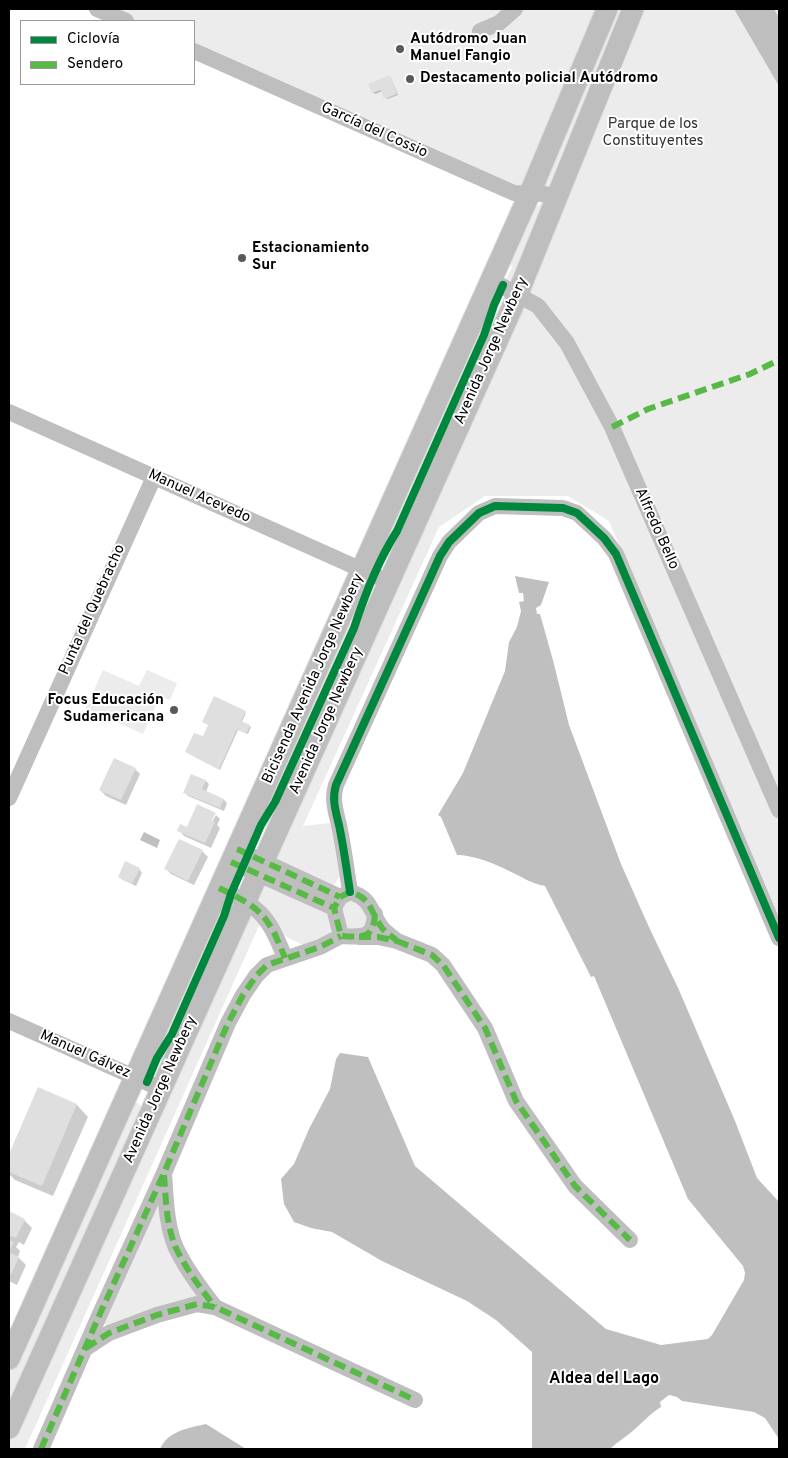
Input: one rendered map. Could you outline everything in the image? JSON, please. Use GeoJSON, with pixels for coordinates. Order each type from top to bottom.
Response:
{"type":"FeatureCollection","features":[{"type":"Feature","properties":{"kind":"main road","name":"Avenida Jorge Newbery"},"geometry":{"type":"LineString","coordinates":[[9,1359],[492,280],[607,9]]}},
{"type":"Feature","properties":{"kind":"main road","name":"Avenida Jorge Newbery"},"geometry":{"type":"LineString","coordinates":[[9,1428],[518,294],[633,9]]}},
{"type":"Feature","properties":{"kind":"street"},"geometry":{"type":"LineString","coordinates":[[97,9],[124,20]]}},
{"type":"Feature","properties":{"kind":"street"},"geometry":{"type":"LineString","coordinates":[[480,31],[499,23],[515,9]]}},
{"type":"Feature","properties":{"kind":"street","name":"García del Cossio"},"geometry":{"type":"LineString","coordinates":[[195,51],[514,193],[545,194],[557,199]]}},
{"type":"Feature","properties":{"kind":"street","name":"Alfredo Bello"},"geometry":{"type":"LineString","coordinates":[[492,280],[538,306],[566,343],[612,427],[779,810]]}},
{"type":"Feature","properties":{"kind":"street","name":"Manuel Acevedo"},"geometry":{"type":"LineString","coordinates":[[9,412],[389,582]]}},
{"type":"Feature","properties":{"kind":"street","name":"Punta del Quebracho"},"geometry":{"type":"LineString","coordinates":[[9,798],[154,477]]}},
{"type":"Feature","properties":{"kind":"street"},"geometry":{"type":"LineString","coordinates":[[341,936],[340,829],[333,804],[336,785],[440,556],[449,542],[479,512],[495,506],[563,508],[578,513],[604,538],[616,554],[779,938]]}},
{"type":"Feature","properties":{"kind":"street"},"geometry":{"type":"LineString","coordinates":[[234,855],[260,868],[341,899],[358,894],[367,901],[382,928],[397,941]]}},
{"type":"Feature","properties":{"kind":"street"},"geometry":{"type":"LineString","coordinates":[[220,888],[246,900],[263,916],[273,929],[284,958]]}},
{"type":"Feature","properties":{"kind":"street"},"geometry":{"type":"LineString","coordinates":[[359,937],[369,934],[374,927],[375,914]]}},
{"type":"Feature","properties":{"kind":"street"},"geometry":{"type":"LineString","coordinates":[[40,1449],[164,1173],[228,1023],[243,995],[256,976],[267,965],[320,947],[341,936],[378,937],[397,941],[432,955],[443,965],[485,1028],[516,1101],[575,1186],[630,1240]]}},
{"type":"Feature","properties":{"kind":"street","name":"Manuel Gálvez"},"geometry":{"type":"LineString","coordinates":[[9,1021],[161,1089]]}},
{"type":"Feature","properties":{"kind":"street"},"geometry":{"type":"LineString","coordinates":[[164,1173],[169,1225],[176,1247],[185,1264],[215,1307]]}},
{"type":"Feature","properties":{"kind":"street"},"geometry":{"type":"LineString","coordinates":[[86,1348],[109,1334],[157,1315],[196,1304],[215,1307],[414,1400]]}},
{"type":"Feature","properties":{"kind":"green space","name":"Parque de los Constituyentes"},"geometry":{"type":"Polygon","coordinates":[[[97,9],[779,9],[779,917],[609,521],[568,496],[485,496],[439,527],[303,826],[329,823],[334,828],[342,873],[333,886],[327,909],[332,926],[330,933],[326,938],[303,945],[285,936],[266,910],[25,1449],[9,1449],[9,1428],[518,295],[503,285],[512,267],[508,260],[533,204],[539,206],[544,194],[514,193],[195,51],[195,20],[124,20],[97,9]]]}},
{"type":"Feature","properties":{"kind":"green space"},"geometry":{"type":"Polygon","coordinates":[[[490,306],[496,307],[498,316],[390,556],[385,556],[380,553],[490,306]]]}},
{"type":"Feature","properties":{"kind":"green space"},"geometry":{"type":"Polygon","coordinates":[[[362,595],[369,599],[368,603],[269,826],[266,829],[260,827],[257,822],[362,595]]]}},
{"type":"Feature","properties":{"kind":"green space"},"geometry":{"type":"Polygon","coordinates":[[[103,670],[139,686],[147,670],[177,683],[170,700],[160,696],[143,734],[86,708],[103,670]]]}},
{"type":"Feature","properties":{"kind":"green space"},"geometry":{"type":"Polygon","coordinates":[[[226,893],[238,898],[165,1060],[160,1062],[155,1059],[226,893]]]}},
{"type":"Feature","properties":{"kind":"green space"},"geometry":{"type":"Polygon","coordinates":[[[358,894],[374,927],[341,936],[340,897],[358,894]]]}},
{"type":"Feature","properties":{"kind":"green space"},"geometry":{"type":"Polygon","coordinates":[[[133,1103],[138,1103],[141,1106],[141,1111],[9,1406],[9,1374],[126,1112],[133,1103]]]}},
{"type":"Feature","properties":{"kind":"green space"},"geometry":{"type":"Polygon","coordinates":[[[160,1203],[196,1296],[195,1299],[107,1327],[102,1321],[152,1206],[160,1203]]]}},
{"type":"Feature","properties":{"kind":"shaded area"},"geometry":{"type":"Polygon","coordinates":[[[734,9],[774,9],[779,18],[779,86],[734,9]]]}},
{"type":"Feature","properties":{"kind":"shaded area"},"geometry":{"type":"Polygon","coordinates":[[[515,576],[549,582],[541,605],[536,608],[537,614],[540,614],[569,725],[621,864],[679,990],[735,1121],[757,1178],[779,1202],[779,1439],[765,1418],[754,1412],[682,1401],[677,1397],[669,1395],[660,1402],[661,1407],[610,1449],[532,1449],[532,1352],[496,1320],[467,1301],[382,1261],[332,1232],[294,1222],[284,1204],[281,1179],[294,1164],[309,1129],[330,1089],[336,1059],[340,1053],[368,1057],[415,1166],[606,1329],[661,1345],[708,1339],[744,1280],[743,1266],[688,1199],[594,976],[591,977],[545,886],[530,882],[483,860],[457,855],[441,817],[438,815],[463,773],[505,671],[509,642],[517,627],[521,611],[519,602],[524,601],[523,593],[519,593],[515,576]]]}},
{"type":"Feature","properties":{"kind":"shaded area"},"geometry":{"type":"Polygon","coordinates":[[[144,832],[160,840],[157,848],[140,840],[144,832]]]}},
{"type":"Feature","properties":{"kind":"shaded area"},"geometry":{"type":"Polygon","coordinates":[[[206,1424],[246,1449],[160,1449],[173,1434],[206,1424]]]}},
{"type":"Feature","properties":{"kind":"building"},"geometry":{"type":"Polygon","coordinates":[[[390,75],[397,94],[384,99],[381,90],[372,93],[368,84],[390,75]]]}},
{"type":"Feature","properties":{"kind":"building"},"geometry":{"type":"Polygon","coordinates":[[[214,696],[246,711],[241,721],[250,725],[246,734],[237,729],[219,769],[185,752],[194,733],[203,736],[208,725],[202,722],[214,696]]]}},
{"type":"Feature","properties":{"kind":"building"},"geometry":{"type":"Polygon","coordinates":[[[114,758],[136,768],[121,800],[99,790],[114,758]]]}},
{"type":"Feature","properties":{"kind":"building"},"geometry":{"type":"Polygon","coordinates":[[[191,774],[206,780],[202,789],[224,799],[220,808],[183,793],[191,774]]]}},
{"type":"Feature","properties":{"kind":"building"},"geometry":{"type":"Polygon","coordinates":[[[197,804],[216,813],[212,820],[215,822],[205,843],[177,831],[180,824],[187,827],[197,804]]]}},
{"type":"Feature","properties":{"kind":"building"},"geometry":{"type":"Polygon","coordinates":[[[179,839],[203,850],[188,881],[164,869],[179,839]]]}},
{"type":"Feature","properties":{"kind":"building"},"geometry":{"type":"Polygon","coordinates":[[[125,861],[140,868],[132,884],[118,877],[125,861]]]}},
{"type":"Feature","properties":{"kind":"building"},"geometry":{"type":"Polygon","coordinates":[[[38,1087],[77,1104],[42,1186],[9,1172],[9,1154],[38,1087]]]}},
{"type":"Feature","properties":{"kind":"building"},"geometry":{"type":"Polygon","coordinates":[[[9,1211],[25,1219],[16,1238],[11,1236],[9,1240],[9,1211]]]}},
{"type":"Feature","properties":{"kind":"building"},"geometry":{"type":"Polygon","coordinates":[[[9,1240],[14,1242],[9,1252],[9,1240]]]}},
{"type":"Feature","properties":{"kind":"building"},"geometry":{"type":"Polygon","coordinates":[[[9,1252],[19,1257],[9,1279],[9,1252]]]}},
{"type":"Feature","properties":{"kind":"marked path"},"geometry":{"type":"LineString","coordinates":[[612,427],[648,409],[750,374],[779,360]]}},
{"type":"Feature","properties":{"kind":"marked path"},"geometry":{"type":"LineString","coordinates":[[237,849],[340,897]]}},
{"type":"Feature","properties":{"kind":"marked path"},"geometry":{"type":"LineString","coordinates":[[231,862],[334,908]]}},
{"type":"Feature","properties":{"kind":"marked path"},"geometry":{"type":"LineString","coordinates":[[219,888],[245,901],[261,914],[268,922],[285,958]]}},
{"type":"Feature","properties":{"kind":"marked path"},"geometry":{"type":"LineString","coordinates":[[359,937],[378,937],[397,941],[385,932],[378,922],[375,916],[372,911],[370,906],[363,898],[350,892],[340,897],[334,908],[341,936],[366,935],[372,928],[374,922],[375,914]]}},
{"type":"Feature","properties":{"kind":"marked path"},"geometry":{"type":"LineString","coordinates":[[41,1449],[164,1173],[228,1023],[243,995],[256,976],[267,965],[320,947],[341,936]]}},
{"type":"Feature","properties":{"kind":"marked path"},"geometry":{"type":"LineString","coordinates":[[397,941],[432,955],[443,965],[485,1028],[516,1101],[575,1186],[630,1240]]}},
{"type":"Feature","properties":{"kind":"marked path"},"geometry":{"type":"LineString","coordinates":[[164,1175],[168,1221],[176,1248],[189,1271],[215,1307]]}},
{"type":"Feature","properties":{"kind":"marked path"},"geometry":{"type":"LineString","coordinates":[[86,1348],[109,1333],[157,1315],[197,1304],[215,1307],[415,1400]]}},
{"type":"Feature","properties":{"kind":"cycle path","name":"Bicisenda Avenida Jorge Newbery"},"geometry":{"type":"LineString","coordinates":[[147,1082],[157,1058],[172,1034],[224,916],[231,894],[261,825],[275,802],[354,628],[372,578],[397,531],[484,335],[503,285]]}},
{"type":"Feature","properties":{"kind":"cycle path"},"geometry":{"type":"LineString","coordinates":[[350,892],[334,802],[336,785],[440,556],[449,542],[479,513],[495,506],[563,508],[577,513],[604,538],[616,554],[779,938]]}},
{"type":"Feature","properties":{"kind":"place","name":"Autódromo Juan Manuel Fangio"},"geometry":{"type":"Point","coordinates":[400,49]}},
{"type":"Feature","properties":{"kind":"place","name":"Destacamento policial Autódromo"},"geometry":{"type":"Point","coordinates":[410,79]}},
{"type":"Feature","properties":{"kind":"place","name":"Estacionamiento Sur"},"geometry":{"type":"Point","coordinates":[242,258]}},
{"type":"Feature","properties":{"kind":"place","name":"Focus Educación Sudamericana"},"geometry":{"type":"Point","coordinates":[174,710]}},
{"type":"Feature","properties":{"kind":"district","name":"Aldea del Lago"},"geometry":{"type":"Point","coordinates":[604,1380]}}]}
